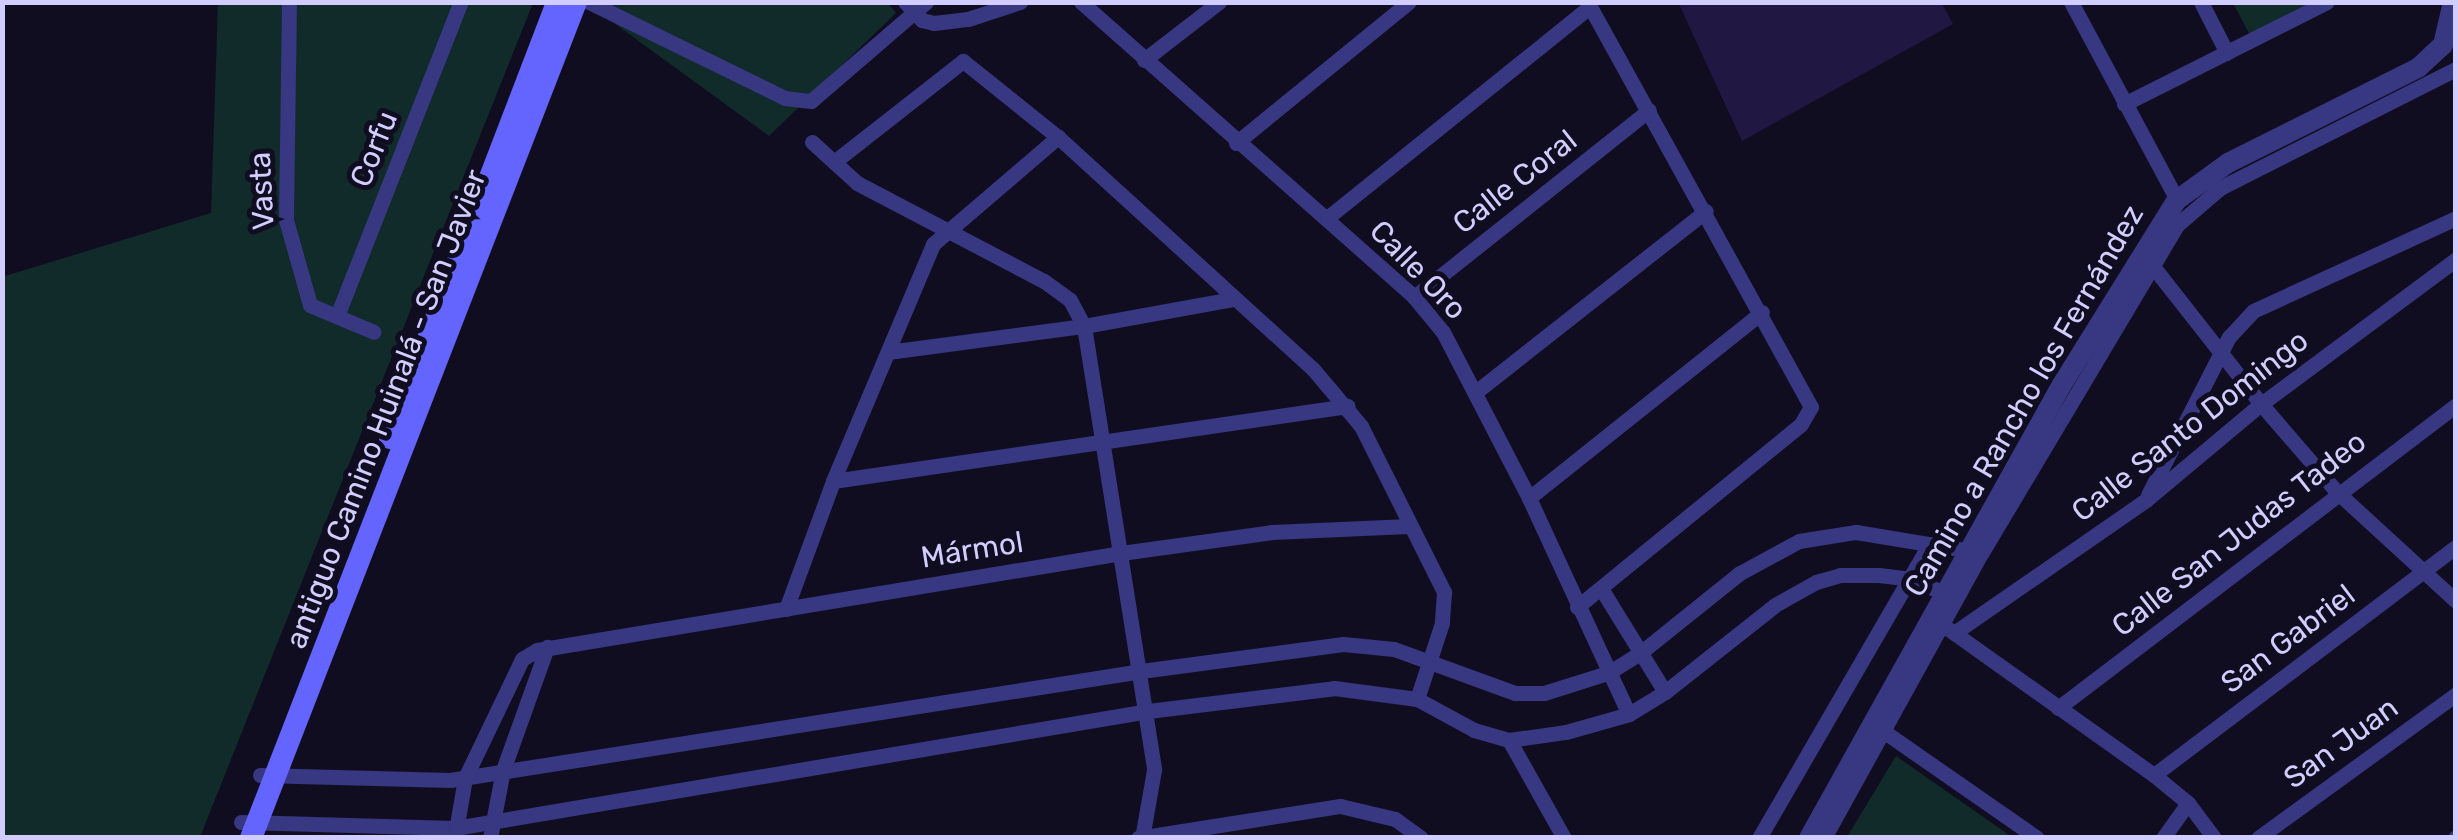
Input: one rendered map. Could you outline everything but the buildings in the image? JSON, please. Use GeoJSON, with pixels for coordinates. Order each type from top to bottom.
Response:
{"type":"FeatureCollection","features":[{"type":"Feature","properties":{"kind":"main road"},"geometry":{"type":"LineString","coordinates":[[246,830],[557,2]]}},
{"type":"Feature","properties":{"kind":"main road","name":"antiguo Camino Huinalá - San Javier"},"geometry":{"type":"LineString","coordinates":[[268,775],[576,2]]}},
{"type":"Feature","properties":{"kind":"street","name":"Vasta"},"geometry":{"type":"LineString","coordinates":[[289,2],[286,220],[310,304],[374,332]]}},
{"type":"Feature","properties":{"kind":"street","name":"Corfu"},"geometry":{"type":"LineString","coordinates":[[338,316],[461,2]]}},
{"type":"Feature","properties":{"kind":"street"},"geometry":{"type":"LineString","coordinates":[[589,2],[786,98],[811,102],[915,6],[934,23],[968,18],[1020,2]]}},
{"type":"Feature","properties":{"kind":"street","name":"Calle Oro"},"geometry":{"type":"LineString","coordinates":[[1081,2],[1414,297],[1443,332],[1477,391],[1629,714]]}},
{"type":"Feature","properties":{"kind":"street"},"geometry":{"type":"LineString","coordinates":[[1144,60],[1219,2]]}},
{"type":"Feature","properties":{"kind":"street"},"geometry":{"type":"LineString","coordinates":[[1236,142],[1409,2]]}},
{"type":"Feature","properties":{"kind":"street"},"geometry":{"type":"LineString","coordinates":[[2071,2],[2177,200]]}},
{"type":"Feature","properties":{"kind":"street"},"geometry":{"type":"LineString","coordinates":[[2201,2],[2227,53]]}},
{"type":"Feature","properties":{"kind":"street"},"geometry":{"type":"LineString","coordinates":[[2124,104],[2327,2]]}},
{"type":"Feature","properties":{"kind":"street","name":"Camino a Rancho los Fernández"},"geometry":{"type":"LineString","coordinates":[[1808,838],[1943,625],[1946,594],[2060,386],[2148,261],[2177,200],[2228,162],[2418,68],[2443,46],[2453,31],[2452,2]]}},
{"type":"Feature","properties":{"kind":"street"},"geometry":{"type":"LineString","coordinates":[[1327,218],[1588,5],[1803,384],[1812,407],[1810,416],[1577,607]]}},
{"type":"Feature","properties":{"kind":"street"},"geometry":{"type":"LineString","coordinates":[[834,162],[963,60],[1058,137],[1348,406],[1444,592],[1442,624],[1417,699]]}},
{"type":"Feature","properties":{"kind":"street"},"geometry":{"type":"LineString","coordinates":[[2214,838],[2188,803],[2154,775],[1943,625],[2148,261],[2177,225],[2220,188],[2456,69]]}},
{"type":"Feature","properties":{"kind":"street","name":"Calle Coral"},"geometry":{"type":"LineString","coordinates":[[1414,297],[1649,110]]}},
{"type":"Feature","properties":{"kind":"street"},"geometry":{"type":"LineString","coordinates":[[786,609],[833,481],[926,256],[945,230],[1058,137]]}},
{"type":"Feature","properties":{"kind":"street"},"geometry":{"type":"LineString","coordinates":[[812,142],[857,183],[1044,281],[1070,300],[1084,326],[1100,441],[1148,711],[1154,778],[1141,837],[1340,806],[1395,819],[1421,838]]}},
{"type":"Feature","properties":{"kind":"street"},"geometry":{"type":"LineString","coordinates":[[1477,391],[1706,211]]}},
{"type":"Feature","properties":{"kind":"street"},"geometry":{"type":"LineString","coordinates":[[2146,500],[2237,327],[2269,301],[2456,218]]}},
{"type":"Feature","properties":{"kind":"street","name":"Calle Santo Domingo"},"geometry":{"type":"LineString","coordinates":[[1943,625],[2146,500],[2261,404],[2456,259]]}},
{"type":"Feature","properties":{"kind":"street"},"geometry":{"type":"LineString","coordinates":[[2148,261],[2220,354],[2337,492],[2456,601]]}},
{"type":"Feature","properties":{"kind":"street"},"geometry":{"type":"LineString","coordinates":[[888,352],[1084,326],[1233,299]]}},
{"type":"Feature","properties":{"kind":"street"},"geometry":{"type":"LineString","coordinates":[[1529,498],[1762,312]]}},
{"type":"Feature","properties":{"kind":"street","name":"Calle San Judas Tadeo"},"geometry":{"type":"LineString","coordinates":[[2058,708],[2456,405]]}},
{"type":"Feature","properties":{"kind":"street"},"geometry":{"type":"LineString","coordinates":[[833,481],[1348,406]]}},
{"type":"Feature","properties":{"kind":"street","name":"Mármol"},"geometry":{"type":"LineString","coordinates":[[546,647],[1121,553],[1272,532],[1409,526]]}},
{"type":"Feature","properties":{"kind":"street"},"geometry":{"type":"LineString","coordinates":[[268,775],[465,778],[1141,671],[1343,644],[1394,649],[1515,693],[1544,693],[1608,674],[1640,654],[1740,572],[1800,541],[1856,532],[1971,551]]}},
{"type":"Feature","properties":{"kind":"street"},"geometry":{"type":"LineString","coordinates":[[1759,838],[1929,545]]}},
{"type":"Feature","properties":{"kind":"street","name":"San Gabriel"},"geometry":{"type":"LineString","coordinates":[[2154,775],[2456,548]]}},
{"type":"Feature","properties":{"kind":"street"},"geometry":{"type":"LineString","coordinates":[[246,830],[490,830],[1148,711],[1334,688],[1417,699],[1474,730],[1510,740],[1566,732],[1629,714],[1665,692],[1794,592],[1840,575],[1911,579],[1946,594]]}},
{"type":"Feature","properties":{"kind":"street"},"geometry":{"type":"LineString","coordinates":[[1602,590],[1665,692]]}},
{"type":"Feature","properties":{"kind":"street"},"geometry":{"type":"LineString","coordinates":[[490,830],[503,770],[546,647]]}},
{"type":"Feature","properties":{"kind":"street"},"geometry":{"type":"LineString","coordinates":[[455,833],[465,778],[522,659],[546,647]]}},
{"type":"Feature","properties":{"kind":"street","name":"San Juan"},"geometry":{"type":"LineString","coordinates":[[2258,838],[2456,694]]}},
{"type":"Feature","properties":{"kind":"street"},"geometry":{"type":"LineString","coordinates":[[1824,838],[1879,728],[2037,838]]}},
{"type":"Feature","properties":{"kind":"street"},"geometry":{"type":"LineString","coordinates":[[1510,740],[1564,838]]}},
{"type":"Feature","properties":{"kind":"street"},"geometry":{"type":"LineString","coordinates":[[2163,838],[2188,803]]}},
{"type":"Feature","properties":{"kind":"green space"},"geometry":{"type":"Polygon","coordinates":[[[600,2],[887,2],[896,13],[769,136],[596,10],[600,2]]]}},
{"type":"Feature","properties":{"kind":"green space"},"geometry":{"type":"Polygon","coordinates":[[[218,3],[533,3],[200,837],[3,837],[2,277],[211,213],[218,3]]]}},
{"type":"Feature","properties":{"kind":"green space"},"geometry":{"type":"Polygon","coordinates":[[[2233,3],[2317,3],[2250,35],[2233,3]]]}},
{"type":"Feature","properties":{"kind":"green space"},"geometry":{"type":"Polygon","coordinates":[[[1896,756],[2012,837],[1847,837],[1896,756]]]}}]}
